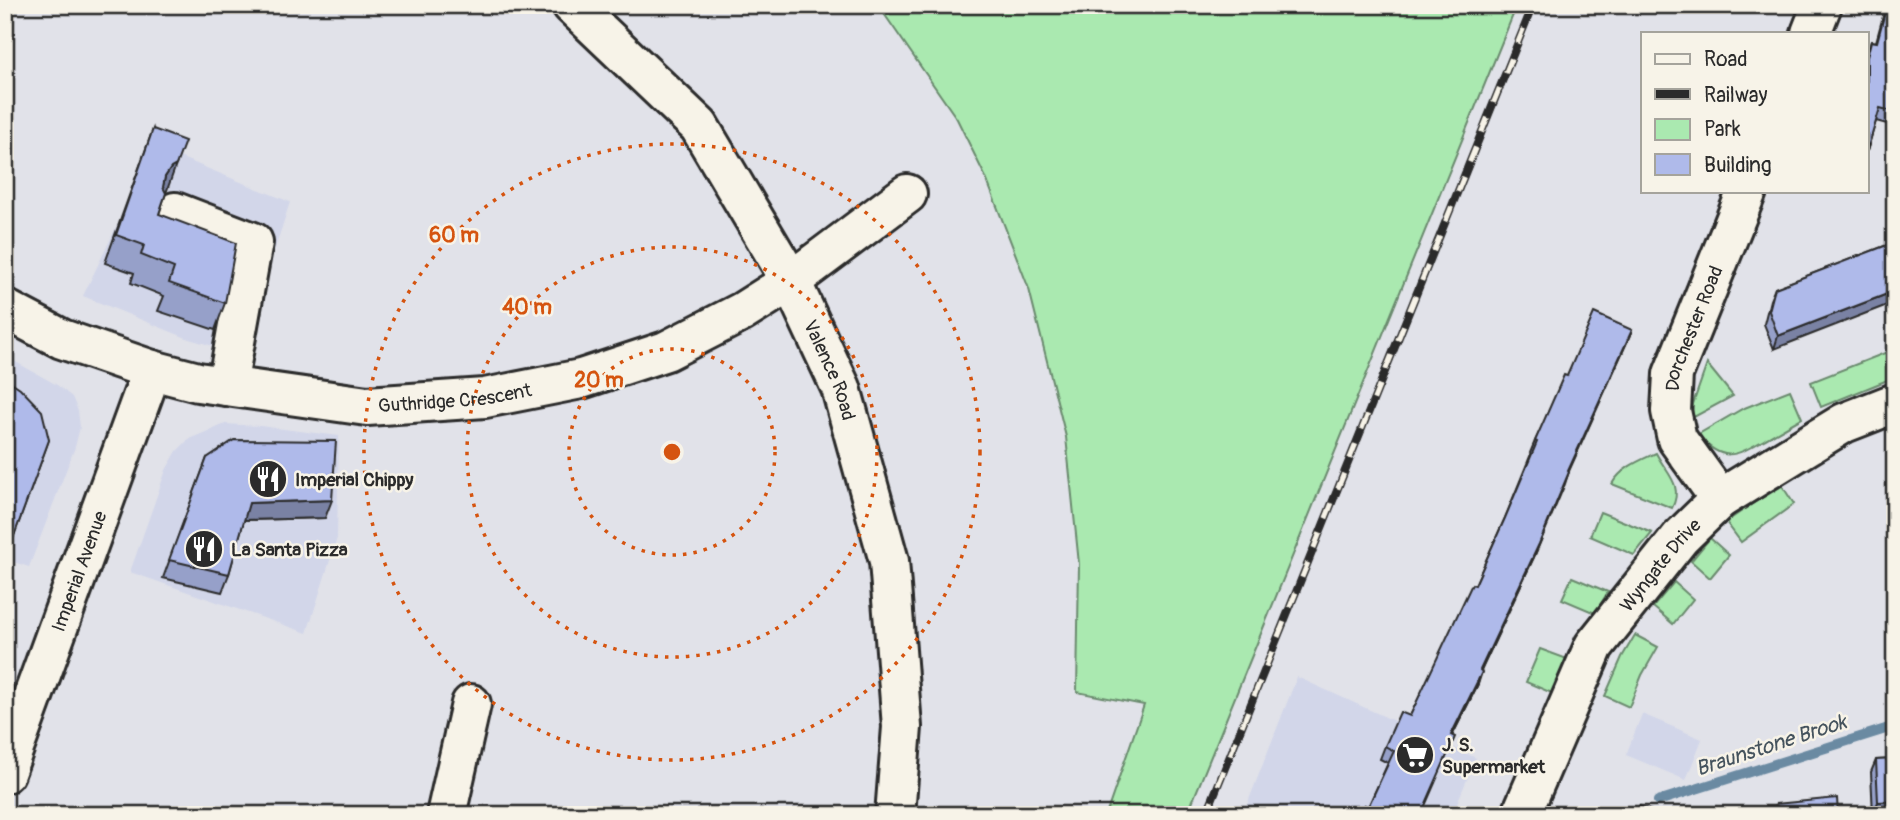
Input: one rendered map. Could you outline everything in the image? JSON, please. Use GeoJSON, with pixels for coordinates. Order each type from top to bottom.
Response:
{"type":"FeatureCollection","features":[{"type":"Feature","properties":{"kind":"street","name":"Valence Road"},"geometry":{"type":"LineString","coordinates":[[572,5],[699,126],[791,281],[841,388],[889,561],[902,727],[895,815]]}},
{"type":"Feature","properties":{"kind":"street"},"geometry":{"type":"LineString","coordinates":[[1811,32],[1822,5]]}},
{"type":"Feature","properties":{"kind":"street","name":"Dorchester Road"},"geometry":{"type":"LineString","coordinates":[[1720,499],[1677,439],[1671,411],[1673,374],[1747,192]]}},
{"type":"Feature","properties":{"kind":"street","name":"Guthridge Crescent"},"geometry":{"type":"LineString","coordinates":[[5,309],[62,339],[152,370],[198,382],[367,406],[485,398],[581,379],[666,351],[742,312],[791,281],[906,194]]}},
{"type":"Feature","properties":{"kind":"street"},"geometry":{"type":"LineString","coordinates":[[175,212],[253,242],[227,386]]}},
{"type":"Feature","properties":{"kind":"street","name":"Imperial Avenue"},"geometry":{"type":"LineString","coordinates":[[5,773],[152,370]]}},
{"type":"Feature","properties":{"kind":"street","name":"Wyngate Drive"},"geometry":{"type":"LineString","coordinates":[[1521,815],[1594,646],[1680,538],[1720,499],[1844,423],[1895,403]]}},
{"type":"Feature","properties":{"kind":"street"},"geometry":{"type":"LineString","coordinates":[[446,815],[471,704]]}},
{"type":"Feature","properties":{"kind":"shaded area"},"geometry":{"type":"Polygon","coordinates":[[[155,147],[290,202],[241,354],[189,339],[83,296],[155,147]]]}},
{"type":"Feature","properties":{"kind":"shaded area"},"geometry":{"type":"Polygon","coordinates":[[[5,356],[57,385],[72,397],[78,411],[80,427],[75,447],[29,567],[5,559],[5,356]]]}},
{"type":"Feature","properties":{"kind":"shaded area"},"geometry":{"type":"Polygon","coordinates":[[[225,424],[339,436],[337,538],[307,633],[130,572],[166,470],[177,451],[189,439],[225,424]]]}},
{"type":"Feature","properties":{"kind":"shaded area"},"geometry":{"type":"Polygon","coordinates":[[[1297,677],[1476,758],[1452,815],[1243,815],[1297,677]]]}},
{"type":"Feature","properties":{"kind":"shaded area"},"geometry":{"type":"Polygon","coordinates":[[[1642,714],[1702,739],[1686,780],[1626,755],[1642,714]]]}},
{"type":"Feature","properties":{"kind":"green space"},"geometry":{"type":"Polygon","coordinates":[[[878,5],[1517,5],[1187,815],[1106,815],[1144,705],[1077,692],[1079,564],[1066,437],[1029,289],[986,178],[957,119],[878,5]]]}},
{"type":"Feature","properties":{"kind":"green space"},"geometry":{"type":"Polygon","coordinates":[[[1895,349],[1895,377],[1821,407],[1811,382],[1895,349]]]}},
{"type":"Feature","properties":{"kind":"green space"},"geometry":{"type":"Polygon","coordinates":[[[1707,364],[1733,396],[1692,418],[1693,404],[1707,364]]]}},
{"type":"Feature","properties":{"kind":"green space"},"geometry":{"type":"Polygon","coordinates":[[[1790,390],[1802,418],[1745,450],[1722,453],[1714,450],[1697,435],[1742,409],[1790,390]]]}},
{"type":"Feature","properties":{"kind":"green space"},"geometry":{"type":"Polygon","coordinates":[[[1656,453],[1675,486],[1672,508],[1612,484],[1626,469],[1656,453]]]}},
{"type":"Feature","properties":{"kind":"green space"},"geometry":{"type":"Polygon","coordinates":[[[1781,484],[1794,504],[1741,542],[1726,522],[1781,484]]]}},
{"type":"Feature","properties":{"kind":"green space"},"geometry":{"type":"Polygon","coordinates":[[[1600,512],[1652,533],[1634,555],[1590,536],[1600,512]]]}},
{"type":"Feature","properties":{"kind":"green space"},"geometry":{"type":"Polygon","coordinates":[[[1710,538],[1729,555],[1710,578],[1691,561],[1710,538]]]}},
{"type":"Feature","properties":{"kind":"green space"},"geometry":{"type":"Polygon","coordinates":[[[1572,577],[1608,592],[1595,613],[1562,599],[1572,577]]]}},
{"type":"Feature","properties":{"kind":"green space"},"geometry":{"type":"Polygon","coordinates":[[[1674,582],[1693,599],[1673,624],[1653,607],[1674,582]]]}},
{"type":"Feature","properties":{"kind":"green space"},"geometry":{"type":"Polygon","coordinates":[[[1635,635],[1658,647],[1642,675],[1629,707],[1605,696],[1635,635]]]}},
{"type":"Feature","properties":{"kind":"green space"},"geometry":{"type":"Polygon","coordinates":[[[1540,649],[1570,660],[1554,694],[1526,682],[1540,649]]]}},
{"type":"Feature","properties":{"kind":"building"},"geometry":{"type":"Polygon","coordinates":[[[1887,5],[1895,5],[1895,112],[1880,108],[1868,148],[1868,53],[1871,41],[1877,42],[1887,5]]]}},
{"type":"Feature","properties":{"kind":"building"},"geometry":{"type":"Polygon","coordinates":[[[153,129],[185,141],[176,165],[165,177],[163,187],[166,193],[159,214],[236,243],[225,303],[169,283],[174,268],[141,255],[144,245],[116,235],[153,129]]]}},
{"type":"Feature","properties":{"kind":"building"},"geometry":{"type":"Polygon","coordinates":[[[1895,242],[1895,291],[1778,336],[1769,311],[1775,288],[1895,242]]]}},
{"type":"Feature","properties":{"kind":"building"},"geometry":{"type":"Polygon","coordinates":[[[1594,313],[1632,330],[1568,471],[1539,544],[1480,670],[1482,672],[1451,735],[1455,737],[1421,815],[1361,815],[1365,805],[1368,807],[1394,751],[1385,746],[1400,712],[1410,716],[1472,584],[1475,585],[1537,442],[1535,441],[1594,313]]]}},
{"type":"Feature","properties":{"kind":"building"},"geometry":{"type":"Polygon","coordinates":[[[5,378],[20,388],[42,411],[49,440],[11,544],[5,542],[5,378]]]}},
{"type":"Feature","properties":{"kind":"building","name":"La Santa Pizza"},"geometry":{"type":"Polygon","coordinates":[[[234,440],[336,441],[332,500],[249,503],[229,574],[169,560],[207,458],[234,440]]]}},
{"type":"Feature","properties":{"kind":"building"},"geometry":{"type":"Polygon","coordinates":[[[1895,759],[1895,801],[1878,802],[1876,760],[1895,759]]]}},
{"type":"Feature","properties":{"kind":"building"},"geometry":{"type":"Polygon","coordinates":[[[1837,798],[1838,815],[1777,815],[1776,804],[1837,798]]]}},
{"type":"Feature","properties":{"kind":"building"},"geometry":{"type":"Polygon","coordinates":[[[1639,806],[1662,815],[1636,815],[1639,806]]]}},
{"type":"Feature","properties":{"kind":"waterway","name":"Braunstone Brook"},"geometry":{"type":"LineString","coordinates":[[1658,801],[1895,726]]}},
{"type":"Feature","properties":{"kind":"railway"},"geometry":{"type":"LineString","coordinates":[[1206,815],[1533,5]]}},
{"type":"Feature","properties":{"kind":"place","name":"Imperial Chippy"},"geometry":{"type":"Point","coordinates":[268,479]}},
{"type":"Feature","properties":{"kind":"place","name":"La Santa Pizza"},"geometry":{"type":"Point","coordinates":[204,549]}},
{"type":"Feature","properties":{"kind":"place","name":"J. S. Supermarket"},"geometry":{"type":"Point","coordinates":[1415,755]}}]}
